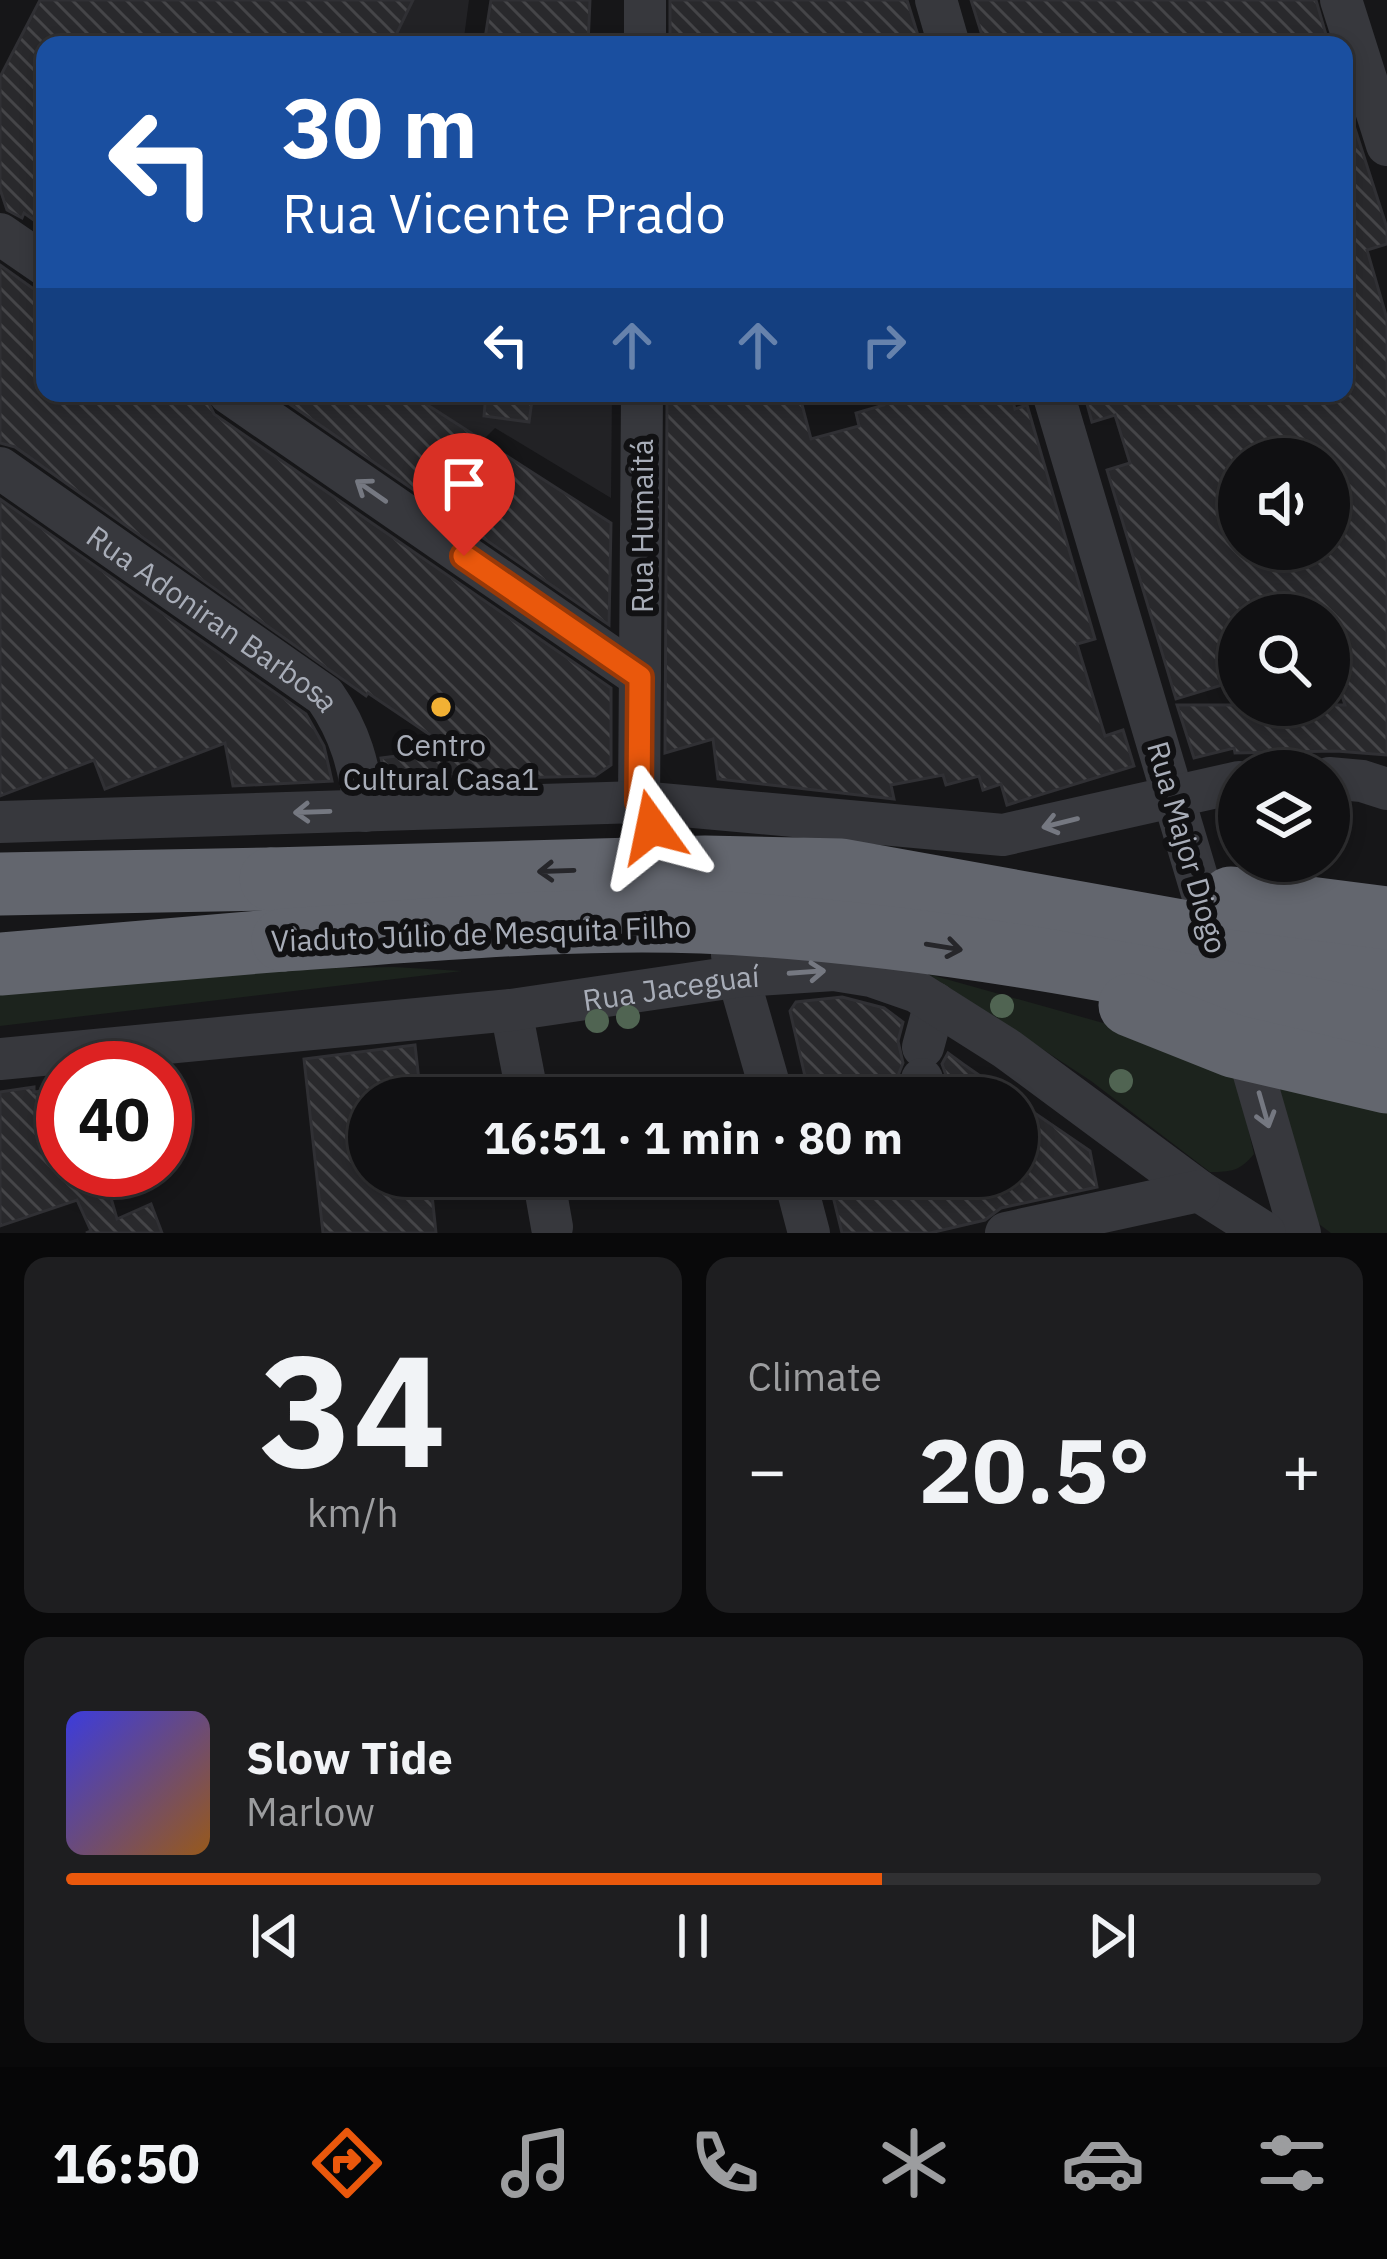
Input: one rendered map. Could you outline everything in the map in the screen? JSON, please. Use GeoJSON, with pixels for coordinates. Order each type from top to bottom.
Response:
{"type":"FeatureCollection","features":[{"type":"Feature","properties":{"kind":"highway","name":"Viaduto Júlio de Mesquita Filho"},"geometry":{"type":"LineString","coordinates":[[0,884],[705,867],[841,870],[1387,968]]}},
{"type":"Feature","properties":{"kind":"highway"},"geometry":{"type":"LineString","coordinates":[[841,870],[1221,897],[1387,918]]}},
{"type":"Feature","properties":{"kind":"highway","name":"Viaduto Júlio de Mesquita Filho"},"geometry":{"type":"LineString","coordinates":[[0,964],[520,924],[700,922],[862,934],[1387,1024]]}},
{"type":"Feature","properties":{"kind":"highway"},"geometry":{"type":"LineString","coordinates":[[1042,962],[1138,1009],[1233,1046],[1387,1082]]}},
{"type":"Feature","properties":{"kind":"street"},"geometry":{"type":"LineString","coordinates":[[645,0],[645,36]]}},
{"type":"Feature","properties":{"kind":"street"},"geometry":{"type":"LineString","coordinates":[[936,0],[947,36]]}},
{"type":"Feature","properties":{"kind":"street"},"geometry":{"type":"LineString","coordinates":[[1341,0],[1352,36]]}},
{"type":"Feature","properties":{"kind":"street"},"geometry":{"type":"LineString","coordinates":[[1353,38],[1387,146]]}},
{"type":"Feature","properties":{"kind":"street"},"geometry":{"type":"LineString","coordinates":[[0,234],[36,260]]}},
{"type":"Feature","properties":{"kind":"street"},"geometry":{"type":"LineString","coordinates":[[242,402],[640,677]]}},
{"type":"Feature","properties":{"kind":"street","name":"Rua Humaitá"},"geometry":{"type":"LineString","coordinates":[[639,802],[642,402]]}},
{"type":"Feature","properties":{"kind":"street","name":"Rua Major Diogo"},"geometry":{"type":"LineString","coordinates":[[1056,402],[1300,1233]]}},
{"type":"Feature","properties":{"kind":"street","name":"Rua Adoniran Barbosa"},"geometry":{"type":"LineString","coordinates":[[0,468],[325,696],[346,725],[358,762],[364,811]]}},
{"type":"Feature","properties":{"kind":"street"},"geometry":{"type":"LineString","coordinates":[[1350,780],[1387,789]]}},
{"type":"Feature","properties":{"kind":"street"},"geometry":{"type":"LineString","coordinates":[[0,822],[639,802],[1003,835],[1218,787]]}},
{"type":"Feature","properties":{"kind":"street"},"geometry":{"type":"LineString","coordinates":[[639,802],[731,953],[767,1077]]}},
{"type":"Feature","properties":{"kind":"street","name":"Rua Jaceguaí"},"geometry":{"type":"LineString","coordinates":[[0,1059],[511,1010],[741,976],[834,970],[871,976],[917,992],[1006,1049],[1199,1191],[1265,1233]]}},
{"type":"Feature","properties":{"kind":"street"},"geometry":{"type":"LineString","coordinates":[[922,1074],[935,1003]]}},
{"type":"Feature","properties":{"kind":"street"},"geometry":{"type":"LineString","coordinates":[[511,1010],[524,1077]]}},
{"type":"Feature","properties":{"kind":"street"},"geometry":{"type":"LineString","coordinates":[[1006,1233],[1199,1191]]}},
{"type":"Feature","properties":{"kind":"street"},"geometry":{"type":"LineString","coordinates":[[547,1197],[552,1228]]}},
{"type":"Feature","properties":{"kind":"street"},"geometry":{"type":"LineString","coordinates":[[800,1197],[809,1233]]}},
{"type":"Feature","properties":{"kind":"shaded area"},"geometry":{"type":"Polygon","coordinates":[[[303,0],[469,0],[464,36],[285,36],[303,0]]]}},
{"type":"Feature","properties":{"kind":"shaded area"},"geometry":{"type":"Polygon","coordinates":[[[425,402],[612,402],[611,498],[495,428],[483,440],[425,402]]]}},
{"type":"Feature","properties":{"kind":"shaded area"},"geometry":{"type":"Polygon","coordinates":[[[394,967],[462,971],[0,1026],[0,986],[394,967]]]}},
{"type":"Feature","properties":{"kind":"shaded area"},"geometry":{"type":"Polygon","coordinates":[[[928,974],[1132,1031],[1235,1072],[1254,1154],[1235,1169],[1210,1172],[1091,1081],[928,974]]]}},
{"type":"Feature","properties":{"kind":"shaded area"},"geometry":{"type":"Polygon","coordinates":[[[1273,1066],[1387,1103],[1387,1233],[1331,1233],[1315,1221],[1273,1066]]]}},
{"type":"Feature","properties":{"kind":"building"},"geometry":{"type":"Polygon","coordinates":[[[40,0],[413,0],[395,36],[36,36],[36,222],[7,210],[0,189],[0,77],[40,0]]]}},
{"type":"Feature","properties":{"kind":"building"},"geometry":{"type":"Polygon","coordinates":[[[491,0],[590,0],[588,36],[485,36],[491,0]]]}},
{"type":"Feature","properties":{"kind":"building"},"geometry":{"type":"Polygon","coordinates":[[[670,0],[907,0],[918,36],[670,36],[670,0]]]}},
{"type":"Feature","properties":{"kind":"building"},"geometry":{"type":"Polygon","coordinates":[[[971,0],[1316,0],[1326,36],[982,36],[971,0]]]}},
{"type":"Feature","properties":{"kind":"building"},"geometry":{"type":"Polygon","coordinates":[[[1353,123],[1387,228],[1387,244],[1367,250],[1387,319],[1387,755],[1234,748],[1194,758],[1177,705],[1218,705],[1218,726],[1350,726],[1350,594],[1218,594],[1218,686],[1176,699],[1107,470],[1130,463],[1115,415],[1092,422],[1086,402],[1353,402],[1353,123]]]}},
{"type":"Feature","properties":{"kind":"building"},"geometry":{"type":"Polygon","coordinates":[[[0,265],[36,291],[36,402],[208,402],[214,414],[611,688],[611,765],[595,776],[454,776],[406,781],[384,771],[381,758],[451,749],[368,693],[366,696],[15,447],[0,443],[0,265]]]}},
{"type":"Feature","properties":{"kind":"building"},"geometry":{"type":"Polygon","coordinates":[[[287,402],[423,402],[611,523],[609,625],[287,402]]]}},
{"type":"Feature","properties":{"kind":"building"},"geometry":{"type":"Polygon","coordinates":[[[485,402],[532,402],[529,422],[484,416],[485,402]]]}},
{"type":"Feature","properties":{"kind":"building"},"geometry":{"type":"Polygon","coordinates":[[[667,402],[801,402],[811,439],[859,426],[856,413],[883,402],[1013,402],[1015,409],[1027,405],[1095,639],[1077,644],[1105,736],[1123,730],[1134,766],[1007,805],[1001,784],[983,790],[979,776],[946,785],[943,775],[891,785],[894,799],[718,779],[713,739],[665,753],[667,402]]]}},
{"type":"Feature","properties":{"kind":"building"},"geometry":{"type":"Polygon","coordinates":[[[0,499],[306,714],[324,746],[332,781],[233,786],[225,743],[105,789],[94,760],[0,796],[0,499]]]}},
{"type":"Feature","properties":{"kind":"building"},"geometry":{"type":"Polygon","coordinates":[[[842,997],[884,1008],[903,1022],[898,1041],[903,1063],[897,1077],[805,1077],[790,1011],[796,1002],[842,997]]]}},
{"type":"Feature","properties":{"kind":"building"},"geometry":{"type":"Polygon","coordinates":[[[415,1045],[419,1077],[348,1077],[348,1197],[432,1197],[436,1233],[323,1233],[304,1059],[415,1045]]]}},
{"type":"Feature","properties":{"kind":"building"},"geometry":{"type":"Polygon","coordinates":[[[948,1053],[982,1077],[947,1077],[942,1064],[948,1053]]]}},
{"type":"Feature","properties":{"kind":"building"},"geometry":{"type":"Polygon","coordinates":[[[34,1087],[36,1092],[36,1197],[111,1197],[117,1219],[151,1204],[162,1233],[86,1233],[91,1231],[77,1200],[0,1226],[0,1092],[34,1087]]]}},
{"type":"Feature","properties":{"kind":"building"},"geometry":{"type":"Polygon","coordinates":[[[1038,1115],[1090,1151],[1097,1187],[1001,1208],[985,1220],[930,1233],[842,1233],[833,1197],[1038,1197],[1038,1115]]]}},
{"type":"Feature","properties":{"kind":"place","name":"Centro Cultural Casa1"},"geometry":{"type":"Point","coordinates":[441,707]}},
{"type":"Feature","properties":{"kind":"route"},"geometry":{"type":"LineString","coordinates":[[464,556],[640,677],[639,802],[652,827]]}}]}
